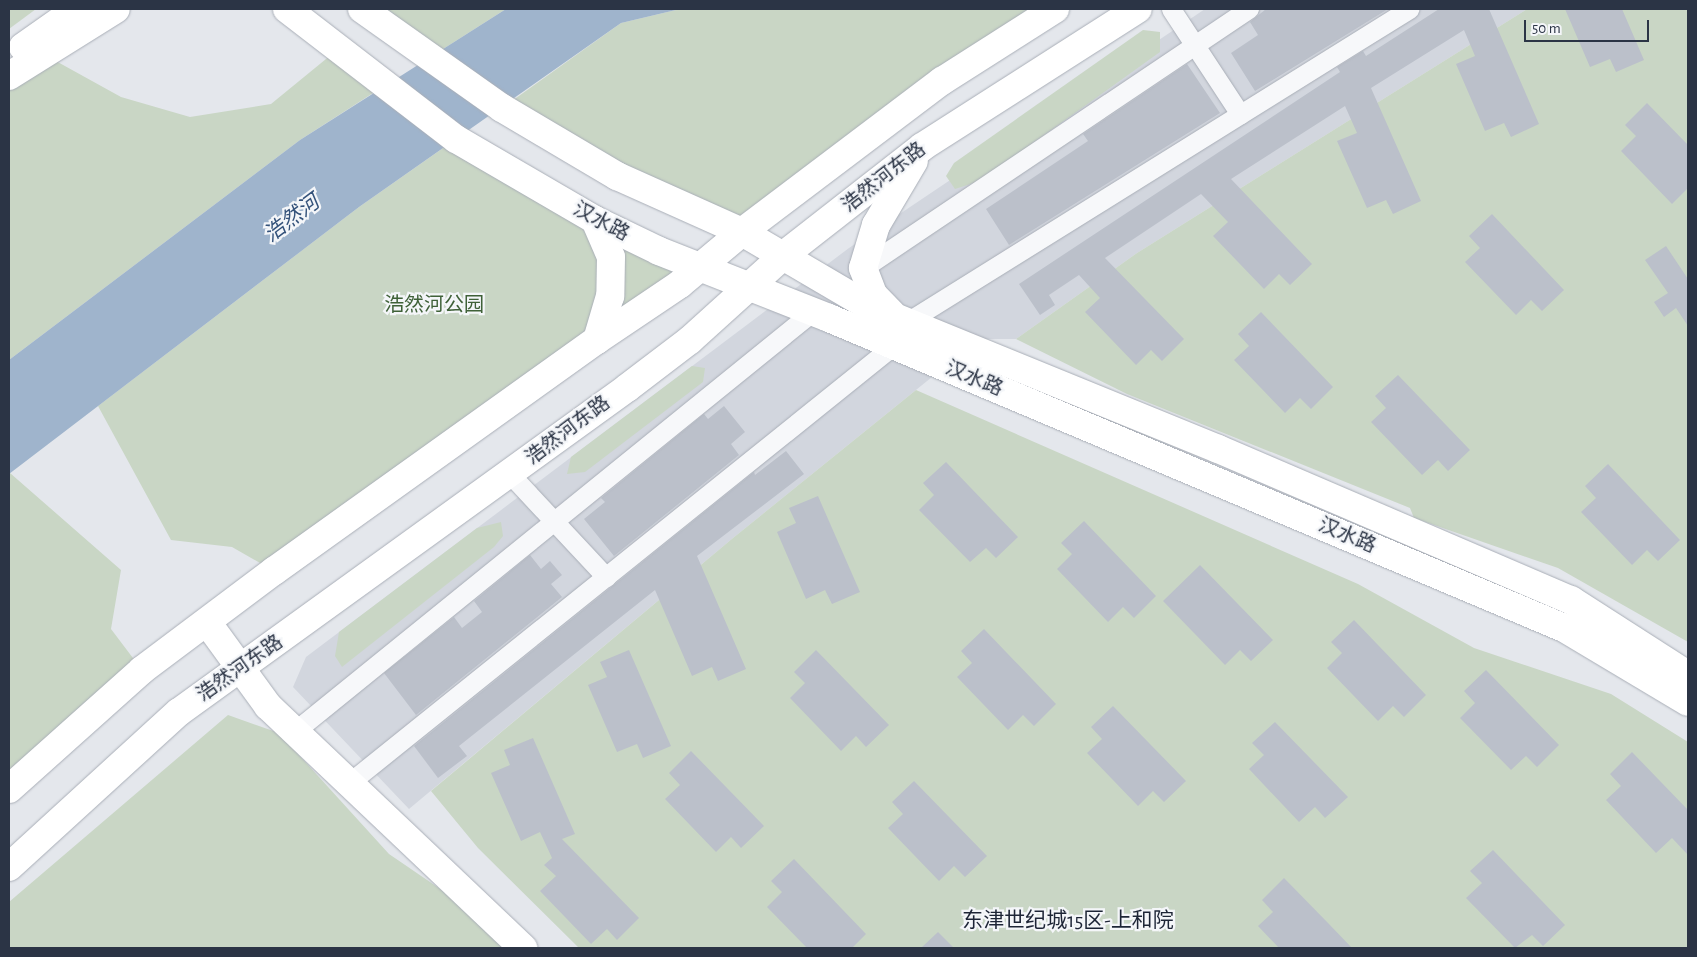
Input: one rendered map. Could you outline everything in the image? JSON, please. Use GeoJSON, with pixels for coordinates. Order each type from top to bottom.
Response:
{"type":"FeatureCollection","features":[{"type":"Feature","properties":{"kind":"main road"},"geometry":{"type":"LineString","coordinates":[[9,56],[77,9]]}},
{"type":"Feature","properties":{"kind":"main road"},"geometry":{"type":"LineString","coordinates":[[9,76],[116,9]]}},
{"type":"Feature","properties":{"kind":"main road","name":"汉水路"},"geometry":{"type":"LineString","coordinates":[[287,9],[337,50],[456,139],[585,214],[659,251],[702,266],[812,312],[899,328],[1218,449],[1572,600],[1688,675]]}},
{"type":"Feature","properties":{"kind":"main road","name":"浩然河东路"},"geometry":{"type":"LineString","coordinates":[[9,790],[142,670],[702,266],[742,232],[942,81],[1055,9]]}},
{"type":"Feature","properties":{"kind":"main road","name":"浩然河东路"},"geometry":{"type":"LineString","coordinates":[[9,867],[178,712],[242,668],[510,474],[690,340],[746,286],[922,148],[1138,9]]}},
{"type":"Feature","properties":{"kind":"main road","name":"汉水路"},"geometry":{"type":"LineString","coordinates":[[365,11],[502,108],[601,166],[742,232],[784,255],[870,307],[899,328],[1564,628],[1688,702]]}},
{"type":"Feature","properties":{"kind":"main road"},"geometry":{"type":"LineString","coordinates":[[899,328],[873,294],[863,268],[876,225],[922,148]]}},
{"type":"Feature","properties":{"kind":"main road"},"geometry":{"type":"LineString","coordinates":[[585,214],[611,257],[610,296],[597,340]]}},
{"type":"Feature","properties":{"kind":"main road"},"geometry":{"type":"LineString","coordinates":[[208,622],[268,706],[523,948]]}},
{"type":"Feature","properties":{"kind":"street"},"geometry":{"type":"LineString","coordinates":[[1171,9],[1240,114]]}},
{"type":"Feature","properties":{"kind":"street"},"geometry":{"type":"LineString","coordinates":[[863,268],[1249,9]]}},
{"type":"Feature","properties":{"kind":"street"},"geometry":{"type":"LineString","coordinates":[[349,783],[606,577],[899,328],[1409,9]]}},
{"type":"Feature","properties":{"kind":"street"},"geometry":{"type":"LineString","coordinates":[[295,731],[812,312]]}},
{"type":"Feature","properties":{"kind":"street"},"geometry":{"type":"LineString","coordinates":[[510,474],[606,577]]}},
{"type":"Feature","properties":{"kind":"shaded area"},"geometry":{"type":"Polygon","coordinates":[[[1205,9],[1527,9],[1137,253],[1016,339],[979,339],[733,538],[409,809],[293,687],[306,657],[849,248],[1205,9]]]}},
{"type":"Feature","properties":{"kind":"green space"},"geometry":{"type":"Polygon","coordinates":[[[9,9],[36,9],[9,29],[9,9]]]}},
{"type":"Feature","properties":{"kind":"green space"},"geometry":{"type":"Polygon","coordinates":[[[362,9],[506,9],[429,58],[362,9]]]}},
{"type":"Feature","properties":{"kind":"green space"},"geometry":{"type":"Polygon","coordinates":[[[680,9],[1055,9],[742,232],[502,108],[621,23],[680,9]]]}},
{"type":"Feature","properties":{"kind":"green space"},"geometry":{"type":"Polygon","coordinates":[[[1527,9],[1688,9],[1688,642],[1558,568],[1414,518],[1410,508],[1127,394],[1016,339],[1137,253],[1527,9]]]}},
{"type":"Feature","properties":{"kind":"green space"},"geometry":{"type":"Polygon","coordinates":[[[1143,30],[1160,32],[1160,52],[980,181],[955,189],[946,176],[954,163],[1143,30]]]}},
{"type":"Feature","properties":{"kind":"green space"},"geometry":{"type":"Polygon","coordinates":[[[337,50],[384,86],[300,140],[9,360],[9,76],[45,55],[121,97],[190,117],[271,104],[337,50]]]}},
{"type":"Feature","properties":{"kind":"green space","name":"浩然河公园"},"geometry":{"type":"Polygon","coordinates":[[[456,139],[703,266],[274,571],[232,547],[171,540],[98,406],[359,207],[456,139]]]}},
{"type":"Feature","properties":{"kind":"green space"},"geometry":{"type":"Polygon","coordinates":[[[692,366],[705,368],[703,382],[585,472],[567,474],[571,457],[692,366]]]}},
{"type":"Feature","properties":{"kind":"green space"},"geometry":{"type":"Polygon","coordinates":[[[916,390],[1358,584],[1474,648],[1611,694],[1688,742],[1688,948],[579,948],[478,848],[431,791],[733,538],[916,390]]]}},
{"type":"Feature","properties":{"kind":"green space"},"geometry":{"type":"Polygon","coordinates":[[[10,473],[121,570],[111,629],[142,670],[9,790],[10,473]]]}},
{"type":"Feature","properties":{"kind":"green space"},"geometry":{"type":"Polygon","coordinates":[[[501,522],[503,536],[494,547],[342,667],[335,656],[339,632],[477,528],[501,522]]]}},
{"type":"Feature","properties":{"kind":"green space"},"geometry":{"type":"Polygon","coordinates":[[[228,715],[279,733],[389,854],[449,895],[506,948],[9,948],[9,902],[228,715]]]}},
{"type":"Feature","properties":{"kind":"water","name":"浩然河"},"geometry":{"type":"Polygon","coordinates":[[[506,9],[680,9],[621,23],[359,207],[9,474],[9,360],[300,140],[506,9]]]}},
{"type":"Feature","properties":{"kind":"building"},"geometry":{"type":"Polygon","coordinates":[[[1266,9],[1388,9],[1255,91],[1231,53],[1258,35],[1250,22],[1266,9]]]}},
{"type":"Feature","properties":{"kind":"building"},"geometry":{"type":"Polygon","coordinates":[[[1439,9],[1489,9],[1539,124],[1511,137],[1504,123],[1485,131],[1456,64],[1475,56],[1464,30],[1371,88],[1421,201],[1393,214],[1386,200],[1367,208],[1337,141],[1357,133],[1345,106],[1231,179],[1312,264],[1290,285],[1279,274],[1264,289],[1213,236],[1228,222],[1201,194],[1105,258],[1184,339],[1162,361],[1151,350],[1136,365],[1085,312],[1100,298],[1079,275],[1049,295],[1055,305],[1040,315],[1019,284],[1340,72],[1337,67],[1363,51],[1366,56],[1439,9]]]}},
{"type":"Feature","properties":{"kind":"building"},"geometry":{"type":"Polygon","coordinates":[[[1565,9],[1622,9],[1644,60],[1616,72],[1610,59],[1590,67],[1565,9]]]}},
{"type":"Feature","properties":{"kind":"building"},"geometry":{"type":"Polygon","coordinates":[[[1187,64],[1220,113],[1009,245],[986,209],[1088,141],[1083,134],[1187,64]]]}},
{"type":"Feature","properties":{"kind":"building"},"geometry":{"type":"Polygon","coordinates":[[[1647,103],[1688,145],[1688,188],[1672,204],[1621,151],[1636,136],[1625,125],[1647,103]]]}},
{"type":"Feature","properties":{"kind":"building"},"geometry":{"type":"Polygon","coordinates":[[[1492,214],[1564,290],[1542,311],[1531,300],[1516,315],[1465,262],[1480,248],[1469,236],[1492,214]]]}},
{"type":"Feature","properties":{"kind":"building"},"geometry":{"type":"Polygon","coordinates":[[[1666,246],[1688,279],[1688,326],[1676,308],[1664,317],[1654,302],[1668,293],[1645,260],[1666,246]]]}},
{"type":"Feature","properties":{"kind":"building"},"geometry":{"type":"Polygon","coordinates":[[[1261,312],[1333,387],[1311,409],[1300,398],[1285,413],[1234,360],[1249,346],[1238,334],[1261,312]]]}},
{"type":"Feature","properties":{"kind":"building"},"geometry":{"type":"Polygon","coordinates":[[[1398,375],[1470,450],[1448,471],[1438,460],[1422,475],[1371,422],[1386,408],[1375,396],[1398,375]]]}},
{"type":"Feature","properties":{"kind":"building"},"geometry":{"type":"Polygon","coordinates":[[[724,406],[745,432],[731,444],[739,455],[614,556],[584,519],[605,502],[601,498],[704,414],[708,419],[724,406]]]}},
{"type":"Feature","properties":{"kind":"building"},"geometry":{"type":"Polygon","coordinates":[[[786,451],[804,474],[697,556],[746,669],[718,681],[712,667],[692,676],[655,590],[459,746],[467,756],[438,778],[414,746],[754,472],[755,475],[786,451]]]}},
{"type":"Feature","properties":{"kind":"building"},"geometry":{"type":"Polygon","coordinates":[[[946,462],[1018,537],[996,558],[986,548],[970,562],[919,510],[934,495],[923,483],[946,462]]]}},
{"type":"Feature","properties":{"kind":"building"},"geometry":{"type":"Polygon","coordinates":[[[1608,464],[1680,540],[1658,561],[1647,550],[1632,565],[1581,512],[1596,498],[1585,486],[1608,464]]]}},
{"type":"Feature","properties":{"kind":"building"},"geometry":{"type":"Polygon","coordinates":[[[818,496],[860,592],[832,604],[825,590],[806,599],[777,532],[796,523],[789,508],[818,496]]]}},
{"type":"Feature","properties":{"kind":"building"},"geometry":{"type":"Polygon","coordinates":[[[1084,521],[1156,596],[1134,618],[1123,607],[1108,622],[1057,569],[1072,554],[1061,543],[1084,521]]]}},
{"type":"Feature","properties":{"kind":"building"},"geometry":{"type":"Polygon","coordinates":[[[530,555],[541,569],[550,561],[562,575],[551,584],[562,597],[416,715],[384,673],[454,617],[462,628],[482,612],[474,601],[530,555]]]}},
{"type":"Feature","properties":{"kind":"building"},"geometry":{"type":"Polygon","coordinates":[[[1200,565],[1273,640],[1251,661],[1240,650],[1225,665],[1163,601],[1200,565]]]}},
{"type":"Feature","properties":{"kind":"building"},"geometry":{"type":"Polygon","coordinates":[[[1354,620],[1426,695],[1404,717],[1393,706],[1378,721],[1327,668],[1342,653],[1331,642],[1354,620]]]}},
{"type":"Feature","properties":{"kind":"building"},"geometry":{"type":"Polygon","coordinates":[[[984,629],[1056,704],[1034,726],[1023,715],[1008,730],[957,677],[972,663],[961,651],[984,629]]]}},
{"type":"Feature","properties":{"kind":"building"},"geometry":{"type":"Polygon","coordinates":[[[629,650],[671,746],[643,758],[637,744],[617,752],[588,685],[607,677],[600,662],[629,650]]]}},
{"type":"Feature","properties":{"kind":"building"},"geometry":{"type":"Polygon","coordinates":[[[816,650],[889,725],[866,747],[856,736],[841,751],[790,698],[805,683],[794,672],[816,650]]]}},
{"type":"Feature","properties":{"kind":"building"},"geometry":{"type":"Polygon","coordinates":[[[1486,670],[1559,745],[1537,767],[1526,756],[1511,770],[1460,718],[1475,703],[1464,691],[1486,670]]]}},
{"type":"Feature","properties":{"kind":"building"},"geometry":{"type":"Polygon","coordinates":[[[1113,706],[1186,781],[1164,802],[1153,791],[1138,806],[1087,753],[1102,739],[1091,727],[1113,706]]]}},
{"type":"Feature","properties":{"kind":"building"},"geometry":{"type":"Polygon","coordinates":[[[1275,722],[1348,797],[1325,818],[1315,807],[1299,822],[1249,769],[1264,755],[1252,743],[1275,722]]]}},
{"type":"Feature","properties":{"kind":"building"},"geometry":{"type":"Polygon","coordinates":[[[533,738],[575,834],[562,839],[639,918],[617,940],[607,929],[591,944],[540,891],[556,876],[544,865],[552,858],[540,832],[521,841],[491,773],[510,765],[504,750],[533,738]]]}},
{"type":"Feature","properties":{"kind":"building"},"geometry":{"type":"Polygon","coordinates":[[[691,751],[764,826],[741,848],[731,837],[716,852],[665,799],[680,785],[669,773],[691,751]]]}},
{"type":"Feature","properties":{"kind":"building"},"geometry":{"type":"Polygon","coordinates":[[[1632,752],[1688,810],[1688,855],[1672,838],[1656,853],[1606,800],[1621,786],[1610,774],[1632,752]]]}},
{"type":"Feature","properties":{"kind":"building"},"geometry":{"type":"Polygon","coordinates":[[[914,781],[987,856],[965,877],[954,866],[939,881],[888,828],[903,814],[892,802],[914,781]]]}},
{"type":"Feature","properties":{"kind":"building"},"geometry":{"type":"Polygon","coordinates":[[[1493,850],[1565,925],[1543,946],[1532,935],[1515,948],[1466,898],[1482,883],[1470,871],[1493,850]]]}},
{"type":"Feature","properties":{"kind":"building"},"geometry":{"type":"Polygon","coordinates":[[[794,859],[866,934],[852,948],[807,948],[767,907],[782,892],[771,881],[794,859]]]}},
{"type":"Feature","properties":{"kind":"building"},"geometry":{"type":"Polygon","coordinates":[[[1284,878],[1352,948],[1279,948],[1258,926],[1273,912],[1262,900],[1284,878]]]}},
{"type":"Feature","properties":{"kind":"building"},"geometry":{"type":"Polygon","coordinates":[[[938,932],[954,948],[921,948],[938,932]]]}},
{"type":"Feature","properties":{"kind":"district","name":"东津世纪城15区-上和院"},"geometry":{"type":"Point","coordinates":[1068,921]}}]}
